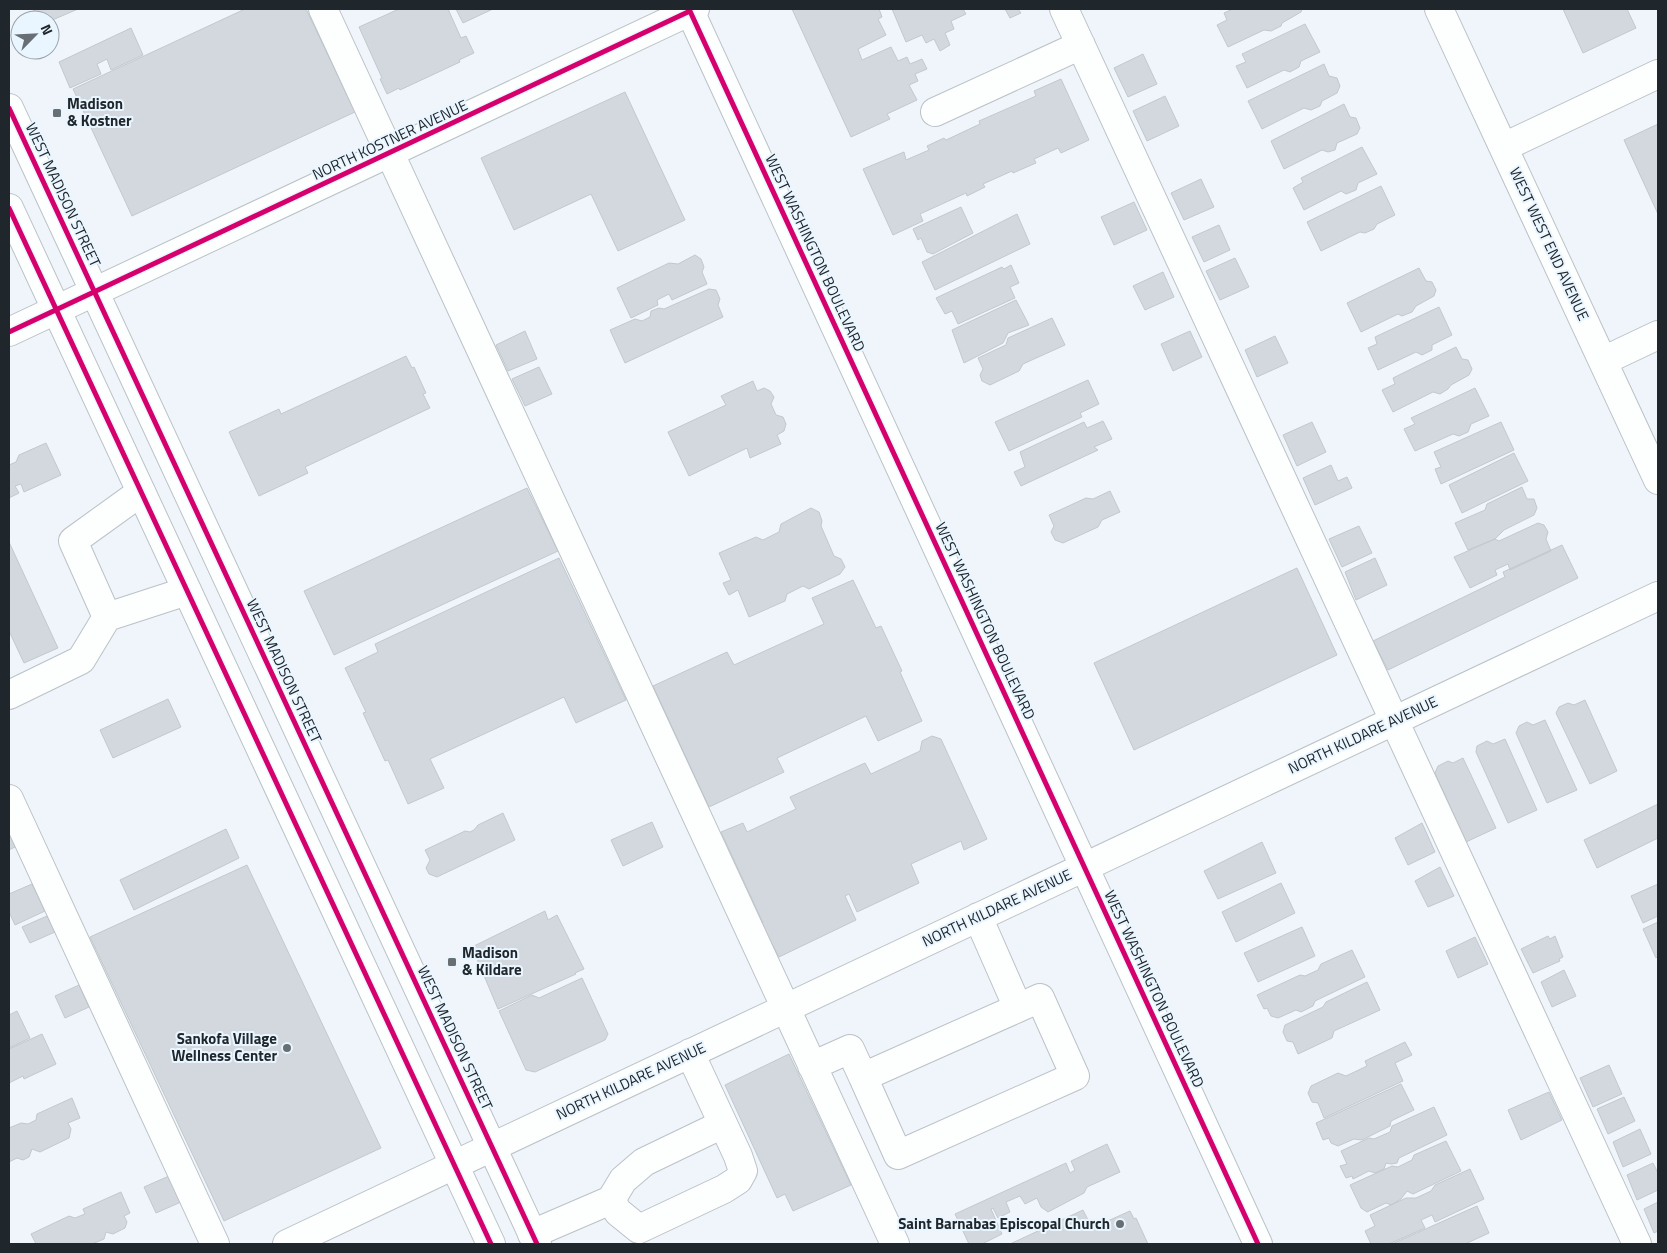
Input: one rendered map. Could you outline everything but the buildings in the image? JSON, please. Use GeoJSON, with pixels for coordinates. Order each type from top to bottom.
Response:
{"type":"FeatureCollection","features":[{"type":"Feature","properties":{"kind":"street"},"geometry":{"type":"LineString","coordinates":[[323,9],[896,1244]]}},
{"type":"Feature","properties":{"kind":"street"},"geometry":{"type":"LineString","coordinates":[[1064,9],[1637,1244]]}},
{"type":"Feature","properties":{"kind":"street","name":"WEST WEST END AVENUE"},"geometry":{"type":"LineString","coordinates":[[1439,9],[1658,480]]}},
{"type":"Feature","properties":{"kind":"street","name":"NORTH KOSTNER AVENUE"},"geometry":{"type":"LineString","coordinates":[[9,332],[390,154],[691,10]]}},
{"type":"Feature","properties":{"kind":"street","name":"WEST WASHINGTON BOULEVARD"},"geometry":{"type":"LineString","coordinates":[[691,10],[1258,1244]]}},
{"type":"Feature","properties":{"kind":"street"},"geometry":{"type":"LineString","coordinates":[[935,112],[1081,46]]}},
{"type":"Feature","properties":{"kind":"street"},"geometry":{"type":"LineString","coordinates":[[1504,147],[1658,74]]}},
{"type":"Feature","properties":{"kind":"street","name":"WEST MADISON STREET"},"geometry":{"type":"LineString","coordinates":[[9,108],[94,291],[472,1156],[490,1244]]}},
{"type":"Feature","properties":{"kind":"street","name":"WEST MADISON STREET"},"geometry":{"type":"LineString","coordinates":[[9,208],[187,591],[472,1156],[535,1239]]}},
{"type":"Feature","properties":{"kind":"street"},"geometry":{"type":"LineString","coordinates":[[1603,361],[1658,335]]}},
{"type":"Feature","properties":{"kind":"street"},"geometry":{"type":"LineString","coordinates":[[107,617],[74,541],[141,492]]}},
{"type":"Feature","properties":{"kind":"street"},"geometry":{"type":"LineString","coordinates":[[9,695],[81,660],[107,617],[187,591]]}},
{"type":"Feature","properties":{"kind":"street","name":"NORTH KILDARE AVENUE"},"geometry":{"type":"LineString","coordinates":[[287,1244],[1658,596]]}},
{"type":"Feature","properties":{"kind":"street"},"geometry":{"type":"LineString","coordinates":[[9,799],[214,1244]]}},
{"type":"Feature","properties":{"kind":"street"},"geometry":{"type":"LineString","coordinates":[[978,917],[1018,1008]]}},
{"type":"Feature","properties":{"kind":"street"},"geometry":{"type":"LineString","coordinates":[[812,1066],[850,1049],[898,1155],[1076,1076],[1040,998],[863,1077]]}},
{"type":"Feature","properties":{"kind":"street"},"geometry":{"type":"LineString","coordinates":[[611,1200],[618,1212],[639,1229],[724,1190],[738,1180],[743,1171],[690,1053]]}},
{"type":"Feature","properties":{"kind":"street"},"geometry":{"type":"LineString","coordinates":[[535,1239],[611,1200],[623,1180],[644,1162],[723,1124]]}},
{"type":"Feature","properties":{"kind":"cycle path"},"geometry":{"type":"LineString","coordinates":[[689,9],[1258,1244]]}},
{"type":"Feature","properties":{"kind":"cycle path"},"geometry":{"type":"LineString","coordinates":[[9,332],[690,11]]}},
{"type":"Feature","properties":{"kind":"cycle path"},"geometry":{"type":"LineString","coordinates":[[9,108],[537,1244]]}},
{"type":"Feature","properties":{"kind":"cycle path"},"geometry":{"type":"LineString","coordinates":[[9,208],[491,1244]]}},
{"type":"Feature","properties":{"kind":"place","name":"Madison & Kostner"},"geometry":{"type":"Point","coordinates":[57,113]}},
{"type":"Feature","properties":{"kind":"place","name":"Madison & Kildare"},"geometry":{"type":"Point","coordinates":[452,962]}},
{"type":"Feature","properties":{"kind":"place","name":"Sankofa Village Wellness Center"},"geometry":{"type":"Point","coordinates":[287,1048]}},
{"type":"Feature","properties":{"kind":"place","name":"Saint Barnabas Episcopal Church"},"geometry":{"type":"Point","coordinates":[1120,1224]}}]}
